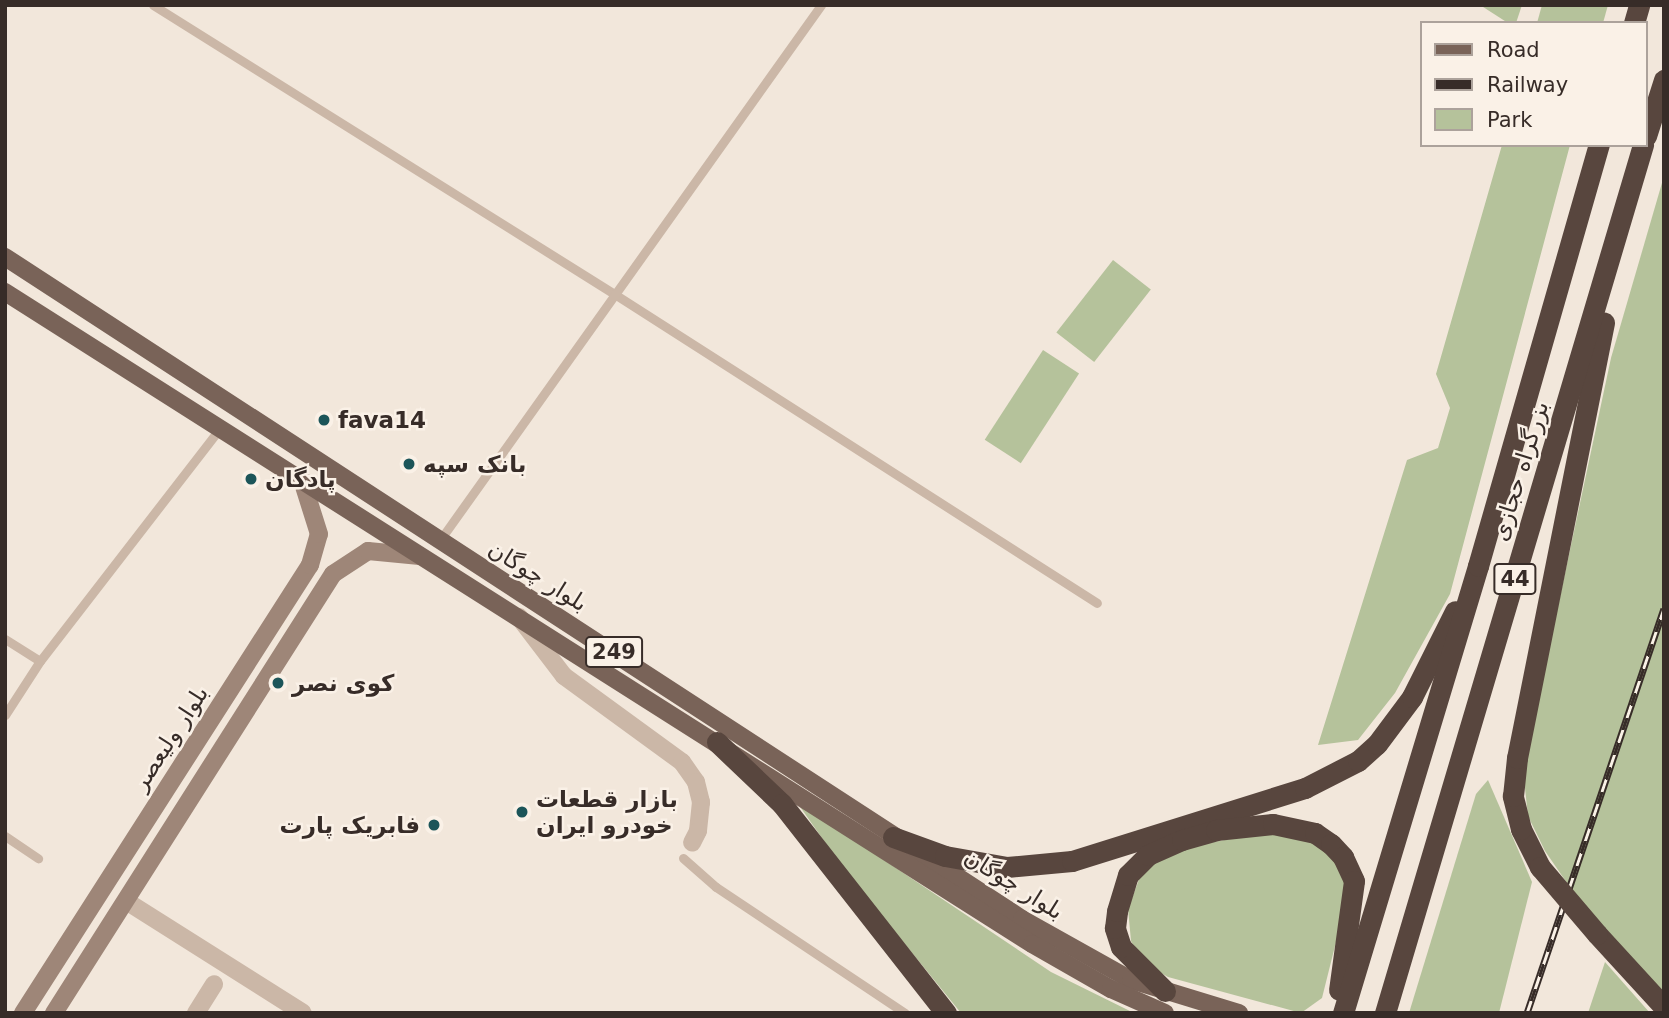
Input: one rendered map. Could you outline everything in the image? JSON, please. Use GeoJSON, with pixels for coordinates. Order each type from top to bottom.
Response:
{"type":"FeatureCollection","features":[{"type":"Feature","properties":{"kind":"highway"},"geometry":{"type":"LineString","coordinates":[[1648,130],[1664,80]]}},
{"type":"Feature","properties":{"kind":"highway","name":"بزرگراه حجازی"},"geometry":{"type":"LineString","coordinates":[[1342,1013],[1478,566],[1598,147]]}},
{"type":"Feature","properties":{"kind":"highway","name":"بزرگراه حجازی"},"geometry":{"type":"LineString","coordinates":[[1385,1013],[1642,147]]}},
{"type":"Feature","properties":{"kind":"highway"},"geometry":{"type":"LineString","coordinates":[[1622,216],[1605,316],[1517,758],[1513,796],[1521,829],[1540,867],[1664,1007]]}},
{"type":"Feature","properties":{"kind":"highway"},"geometry":{"type":"LineString","coordinates":[[893,837],[944,856],[1007,867],[1072,861],[1305,788],[1359,761],[1393,724],[1412,697],[1478,566]]}},
{"type":"Feature","properties":{"kind":"highway"},"geometry":{"type":"LineString","coordinates":[[717,742],[782,804],[946,1013]]}},
{"type":"Feature","properties":{"kind":"highway"},"geometry":{"type":"LineString","coordinates":[[1165,1002],[1121,947],[1115,928],[1117,911],[1128,875],[1148,855],[1182,840],[1216,830],[1273,824],[1315,833],[1331,844],[1343,857],[1354,881],[1336,1006],[1342,1013]]}},
{"type":"Feature","properties":{"kind":"main road","name":"بلوار چوگان"},"geometry":{"type":"LineString","coordinates":[[5,257],[439,541],[669,687],[893,837],[1076,952],[1131,980],[1165,1002]]}},
{"type":"Feature","properties":{"kind":"main road","name":"بلوار چوگان"},"geometry":{"type":"LineString","coordinates":[[5,292],[1032,944],[1111,989],[1165,1002],[1239,1013]]}},
{"type":"Feature","properties":{"kind":"main road","name":"بلوار ولیعصر"},"geometry":{"type":"LineString","coordinates":[[23,1013],[310,565],[319,534],[302,480]]}},
{"type":"Feature","properties":{"kind":"main road"},"geometry":{"type":"LineString","coordinates":[[54,1013],[333,574],[368,551],[420,556]]}},
{"type":"Feature","properties":{"kind":"main road"},"geometry":{"type":"LineString","coordinates":[[259,643],[278,640],[283,653]]}},
{"type":"Feature","properties":{"kind":"street"},"geometry":{"type":"LineString","coordinates":[[519,617],[564,676],[682,762],[696,782],[701,803],[698,831],[687,851]]}},
{"type":"Feature","properties":{"kind":"street"},"geometry":{"type":"LineString","coordinates":[[126,901],[303,1013]]}},
{"type":"Feature","properties":{"kind":"street"},"geometry":{"type":"LineString","coordinates":[[196,1013],[214,984]]}},
{"type":"Feature","properties":{"kind":"lane"},"geometry":{"type":"LineString","coordinates":[[153,5],[616,295],[1097,603]]}},
{"type":"Feature","properties":{"kind":"lane"},"geometry":{"type":"LineString","coordinates":[[439,541],[821,5]]}},
{"type":"Feature","properties":{"kind":"lane"},"geometry":{"type":"LineString","coordinates":[[5,715],[40,661],[220,428]]}},
{"type":"Feature","properties":{"kind":"lane"},"geometry":{"type":"LineString","coordinates":[[5,639],[40,661]]}},
{"type":"Feature","properties":{"kind":"lane"},"geometry":{"type":"LineString","coordinates":[[5,836],[38,858]]}},
{"type":"Feature","properties":{"kind":"lane"},"geometry":{"type":"LineString","coordinates":[[687,851],[716,887],[905,1013]]}},
{"type":"Feature","properties":{"kind":"green space"},"geometry":{"type":"Polygon","coordinates":[[[1480,5],[1522,5],[1517,21],[1505,21],[1480,5]]]}},
{"type":"Feature","properties":{"kind":"green space"},"geometry":{"type":"Polygon","coordinates":[[[1542,5],[1608,5],[1604,21],[1538,21],[1542,5]]]}},
{"type":"Feature","properties":{"kind":"green space"},"geometry":{"type":"Polygon","coordinates":[[[1501,147],[1569,147],[1450,594],[1395,693],[1358,740],[1318,745],[1407,460],[1438,448],[1450,408],[1436,374],[1501,147]]]}},
{"type":"Feature","properties":{"kind":"green space"},"geometry":{"type":"Polygon","coordinates":[[[1664,176],[1664,996],[1589,915],[1545,851],[1528,816],[1523,770],[1611,358],[1664,176]]]}},
{"type":"Feature","properties":{"kind":"green space"},"geometry":{"type":"Polygon","coordinates":[[[1113,260],[1151,290],[1094,362],[1056,332],[1113,260]]]}},
{"type":"Feature","properties":{"kind":"green space"},"geometry":{"type":"Polygon","coordinates":[[[1043,350],[1079,373],[1021,463],[985,440],[1043,350]]]}},
{"type":"Feature","properties":{"kind":"green space"},"geometry":{"type":"Polygon","coordinates":[[[1488,780],[1532,882],[1499,1013],[1409,1013],[1476,794],[1488,780]]]}},
{"type":"Feature","properties":{"kind":"green space"},"geometry":{"type":"Polygon","coordinates":[[[796,801],[1051,972],[1134,1013],[961,1013],[843,868],[796,801]]]}},
{"type":"Feature","properties":{"kind":"green space"},"geometry":{"type":"Polygon","coordinates":[[[1267,832],[1304,836],[1334,852],[1347,876],[1347,898],[1322,998],[1301,1013],[1168,977],[1144,963],[1131,941],[1128,909],[1141,874],[1162,857],[1203,844],[1267,832]]]}},
{"type":"Feature","properties":{"kind":"green space"},"geometry":{"type":"Polygon","coordinates":[[[1605,962],[1650,1013],[1588,1013],[1605,962]]]}},
{"type":"Feature","properties":{"kind":"railway"},"geometry":{"type":"LineString","coordinates":[[1527,1013],[1664,609]]}},
{"type":"Feature","properties":{"kind":"place","name":"fava14"},"geometry":{"type":"Point","coordinates":[324,420]}},
{"type":"Feature","properties":{"kind":"place","name":"بانک سپه"},"geometry":{"type":"Point","coordinates":[409,464]}},
{"type":"Feature","properties":{"kind":"place","name":"پادگان"},"geometry":{"type":"Point","coordinates":[251,479]}},
{"type":"Feature","properties":{"kind":"place","name":"کوی نصر"},"geometry":{"type":"Point","coordinates":[278,683]}},
{"type":"Feature","properties":{"kind":"place","name":"بازار قطعات خودرو ایران"},"geometry":{"type":"Point","coordinates":[522,812]}},
{"type":"Feature","properties":{"kind":"place","name":"فابریک پارت"},"geometry":{"type":"Point","coordinates":[434,825]}}]}
